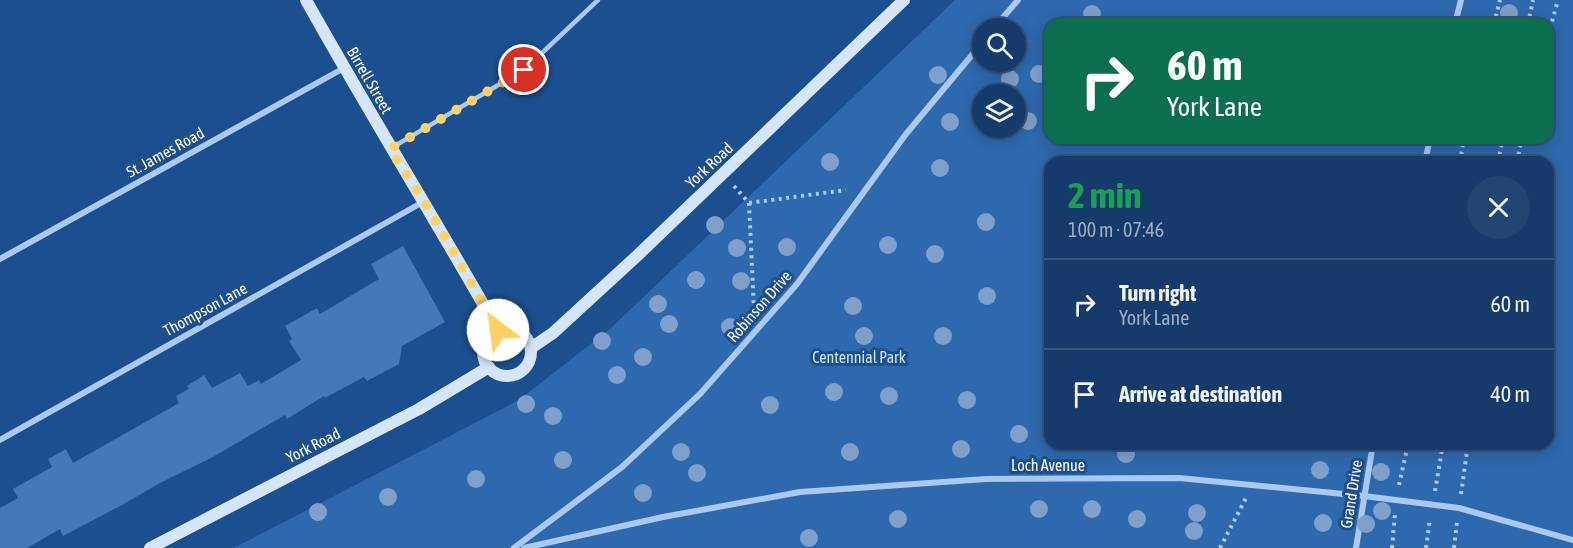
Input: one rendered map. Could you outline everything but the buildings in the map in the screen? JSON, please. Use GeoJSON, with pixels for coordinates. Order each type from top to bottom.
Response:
{"type":"FeatureCollection","features":[{"type":"Feature","properties":{"kind":"main road","name":"Birrell Street"},"geometry":{"type":"LineString","coordinates":[[306,0],[390,149],[424,201],[498,330]]}},
{"type":"Feature","properties":{"kind":"main road","name":"York Road"},"geometry":{"type":"LineString","coordinates":[[531,348],[553,333],[630,262],[904,0]]}},
{"type":"Feature","properties":{"kind":"main road"},"geometry":{"type":"LineString","coordinates":[[505,328],[518,331],[528,341],[531,348],[528,363],[518,373],[502,375],[489,367],[483,354],[484,346],[487,339],[498,330],[505,328]]}},
{"type":"Feature","properties":{"kind":"main road","name":"York Road"},"geometry":{"type":"LineString","coordinates":[[150,548],[419,409],[489,367]]}},
{"type":"Feature","properties":{"kind":"street"},"geometry":{"type":"LineString","coordinates":[[1003,18],[1018,0]]}},
{"type":"Feature","properties":{"kind":"street"},"geometry":{"type":"LineString","coordinates":[[1456,18],[1461,0]]}},
{"type":"Feature","properties":{"kind":"street","name":"Robinson Drive"},"geometry":{"type":"LineString","coordinates":[[514,548],[622,467],[700,394],[797,284],[906,134],[972,55]]}},
{"type":"Feature","properties":{"kind":"street","name":"St. James Road"},"geometry":{"type":"LineString","coordinates":[[0,259],[344,68]]}},
{"type":"Feature","properties":{"kind":"street","name":"Thompson Lane"},"geometry":{"type":"LineString","coordinates":[[0,440],[424,201]]}},
{"type":"Feature","properties":{"kind":"street","name":"Grand Drive"},"geometry":{"type":"LineString","coordinates":[[1356,548],[1372,450]]}},
{"type":"Feature","properties":{"kind":"street","name":"Loch Avenue"},"geometry":{"type":"LineString","coordinates":[[524,548],[663,517],[800,492],[986,479],[1179,478],[1364,496],[1459,508],[1573,540]]}},
{"type":"Feature","properties":{"kind":"lane"},"geometry":{"type":"LineString","coordinates":[[390,149],[524,70],[598,0]]}},
{"type":"Feature","properties":{"kind":"path"},"geometry":{"type":"LineString","coordinates":[[1496,18],[1500,0]]}},
{"type":"Feature","properties":{"kind":"path"},"geometry":{"type":"LineString","coordinates":[[1529,18],[1533,0]]}},
{"type":"Feature","properties":{"kind":"path"},"geometry":{"type":"LineString","coordinates":[[1553,18],[1558,0]]}},
{"type":"Feature","properties":{"kind":"path"},"geometry":{"type":"LineString","coordinates":[[755,332],[748,201],[867,187]]}},
{"type":"Feature","properties":{"kind":"path"},"geometry":{"type":"LineString","coordinates":[[1220,548],[1252,485]]}},
{"type":"Feature","properties":{"kind":"green space","name":"Centennial Park"},"geometry":{"type":"Polygon","coordinates":[[[955,0],[1573,0],[1573,548],[234,548],[519,400],[611,328],[955,0]]]}},
{"type":"Feature","properties":{"kind":"route"},"geometry":{"type":"LineString","coordinates":[[498,330],[424,201],[390,149],[524,70]]}}]}
